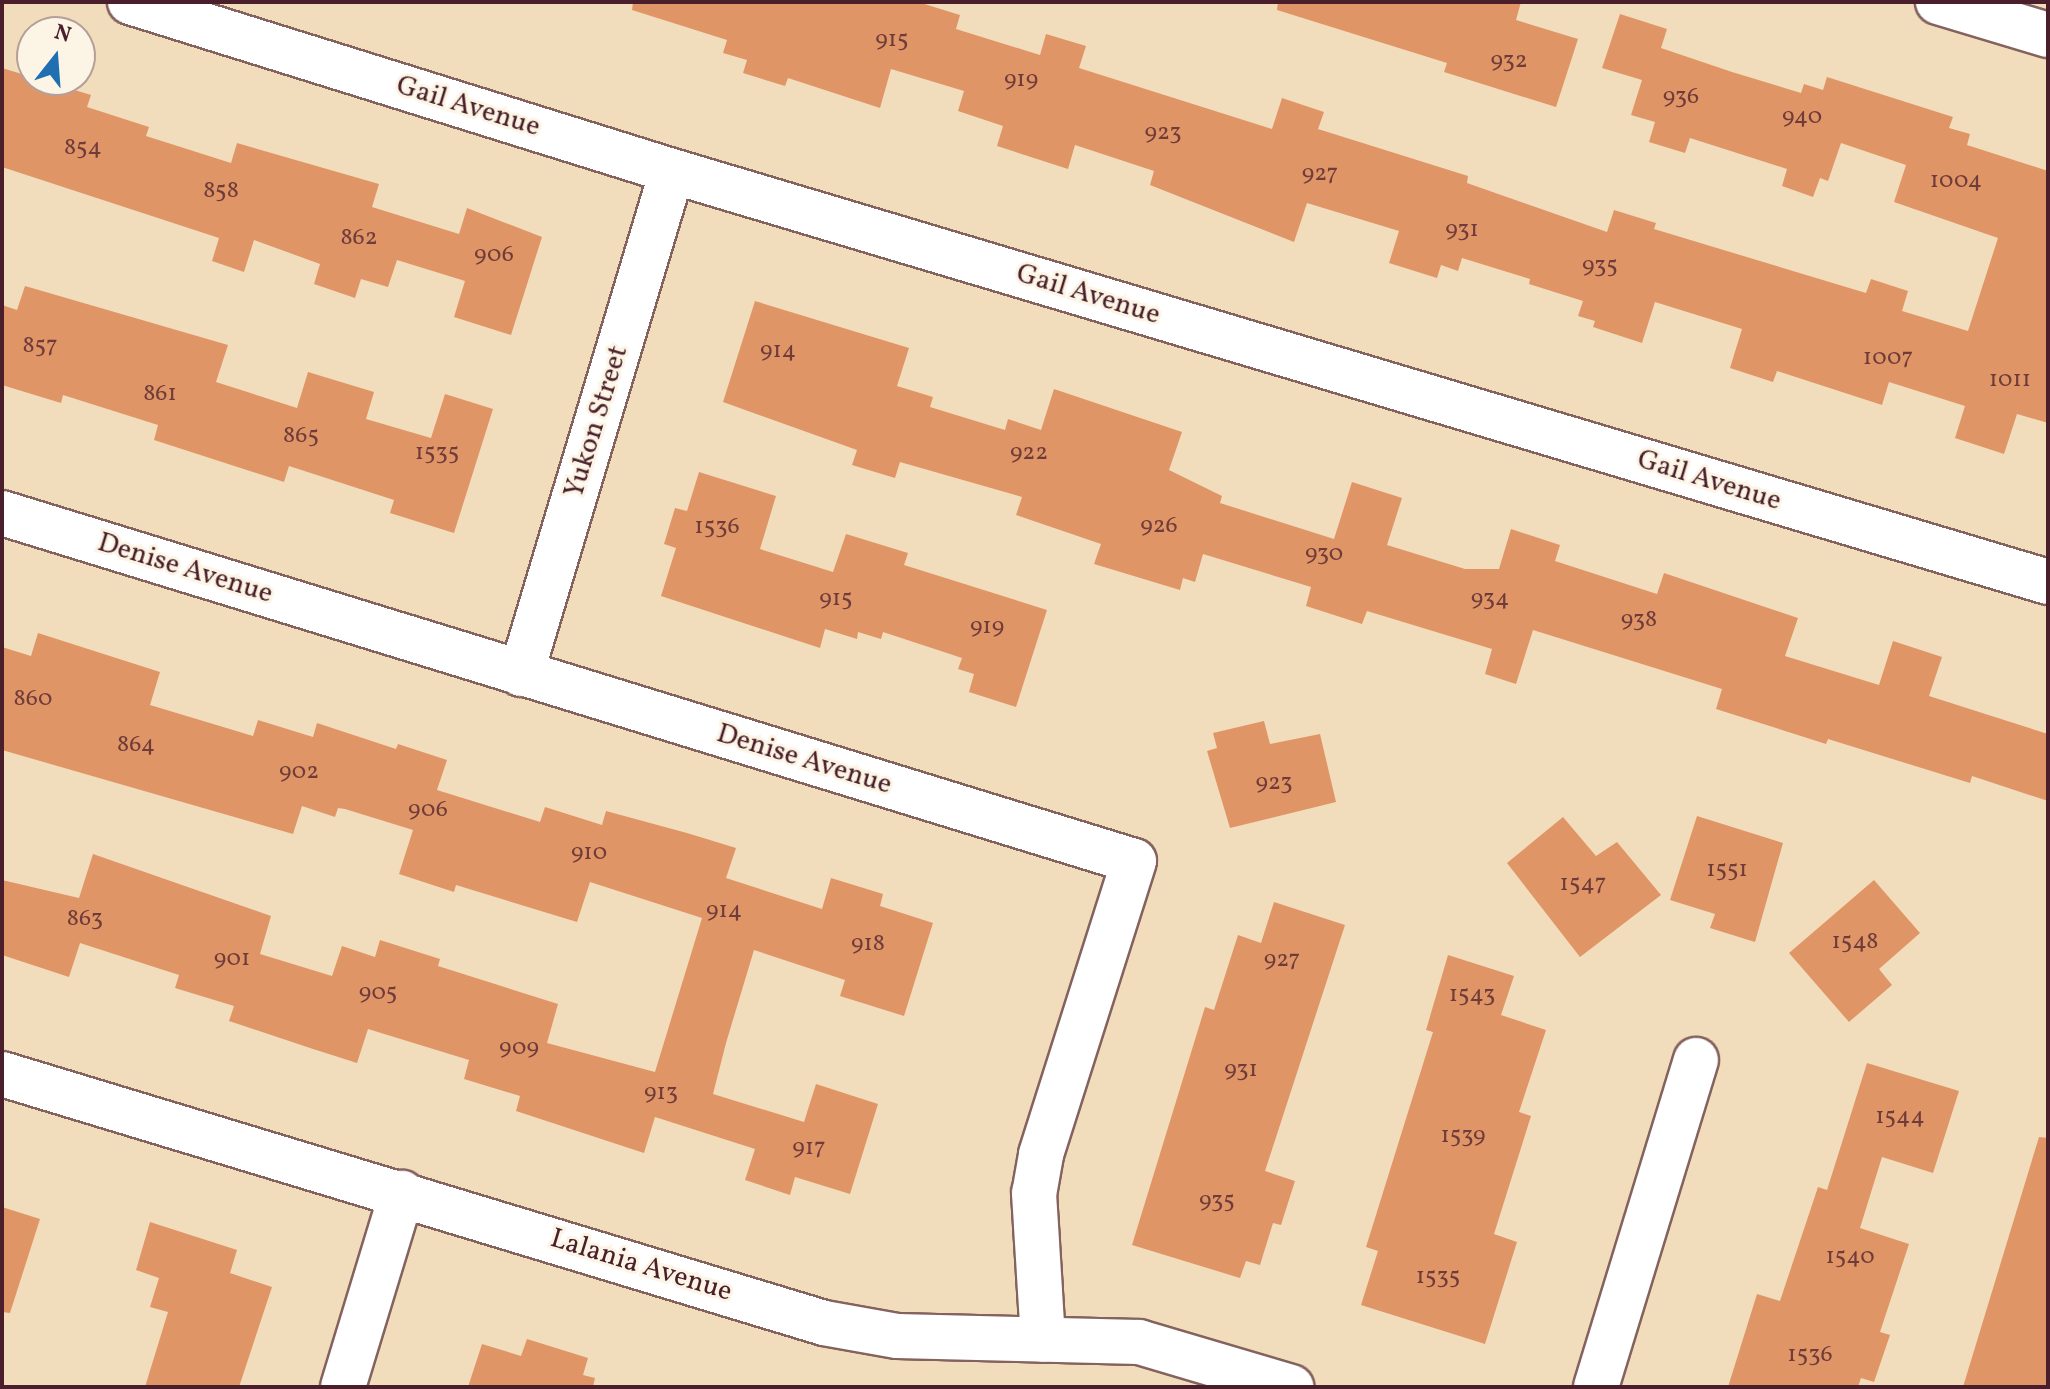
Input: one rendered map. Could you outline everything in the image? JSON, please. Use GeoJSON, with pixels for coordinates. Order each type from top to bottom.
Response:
{"type":"FeatureCollection","features":[{"type":"Feature","properties":{"kind":"street","name":"Gail Avenue"},"geometry":{"type":"LineString","coordinates":[[130,2],[672,171],[2048,582]]}},
{"type":"Feature","properties":{"kind":"street"},"geometry":{"type":"LineString","coordinates":[[1938,2],[2048,35]]}},
{"type":"Feature","properties":{"kind":"street","name":"Yukon Street"},"geometry":{"type":"LineString","coordinates":[[521,674],[672,171]]}},
{"type":"Feature","properties":{"kind":"street","name":"Denise Avenue"},"geometry":{"type":"LineString","coordinates":[[2,513],[1134,861],[1041,1155],[1034,1193],[1043,1340]]}},
{"type":"Feature","properties":{"kind":"street"},"geometry":{"type":"LineString","coordinates":[[1596,1387],[1696,1060]]}},
{"type":"Feature","properties":{"kind":"street","name":"Lalania Avenue"},"geometry":{"type":"LineString","coordinates":[[2,1074],[824,1323],[897,1336],[1139,1342],[1291,1387]]}},
{"type":"Feature","properties":{"kind":"street"},"geometry":{"type":"LineString","coordinates":[[343,1387],[402,1193]]}},
{"type":"Feature","properties":{"kind":"building"},"geometry":{"type":"Polygon","coordinates":[[[633,2],[918,2],[960,15],[956,29],[1040,55],[1046,34],[1086,46],[1079,68],[1272,129],[1282,98],[1324,112],[1318,129],[1468,176],[1467,183],[1607,232],[1614,210],[1656,223],[1654,229],[1866,293],[1871,279],[1908,291],[1902,311],[1968,331],[1998,238],[1894,202],[1906,165],[1841,143],[1828,181],[1820,178],[1813,197],[1782,186],[1787,169],[1690,138],[1685,153],[1649,142],[1655,122],[1631,115],[1642,80],[1602,68],[1620,14],[1667,29],[1661,48],[1732,72],[1801,93],[1804,84],[1823,90],[1827,77],[1953,117],[1949,128],[1970,134],[1967,145],[2048,171],[2048,423],[2017,414],[2004,454],[1955,438],[1965,406],[1889,382],[1882,405],[1777,371],[1773,382],[1730,368],[1742,329],[1655,302],[1642,343],[1593,327],[1595,321],[1578,316],[1583,301],[1529,284],[1530,279],[1462,258],[1458,271],[1441,265],[1437,278],[1389,263],[1399,231],[1307,203],[1294,242],[1150,185],[1154,171],[1075,145],[1068,169],[997,146],[1003,126],[958,111],[964,91],[891,69],[880,108],[788,78],[785,86],[743,73],[747,60],[723,53],[727,40],[632,10],[633,2]]]}},
{"type":"Feature","properties":{"kind":"building"},"geometry":{"type":"Polygon","coordinates":[[[1278,2],[1521,2],[1516,20],[1578,39],[1556,107],[1444,72],[1447,63],[1277,10],[1278,2]]]}},
{"type":"Feature","properties":{"kind":"building"},"geometry":{"type":"Polygon","coordinates":[[[2,68],[16,72],[16,96],[91,96],[87,107],[149,127],[146,136],[231,163],[237,143],[379,184],[372,207],[459,234],[467,208],[542,237],[511,335],[454,317],[465,281],[397,260],[388,287],[361,279],[355,298],[314,284],[320,264],[254,240],[244,272],[212,261],[219,238],[2,167],[2,68]]]}},
{"type":"Feature","properties":{"kind":"building"},"geometry":{"type":"Polygon","coordinates":[[[25,286],[228,345],[216,382],[297,408],[308,372],[374,392],[366,419],[431,438],[445,394],[493,409],[454,533],[390,513],[394,500],[289,466],[284,482],[154,440],[158,425],[63,395],[61,403],[2,385],[2,305],[17,310],[25,286]]]}},
{"type":"Feature","properties":{"kind":"building"},"geometry":{"type":"Polygon","coordinates":[[[755,301],[909,348],[897,386],[933,397],[930,407],[1005,430],[1008,419],[1041,430],[1054,389],[1182,432],[1169,470],[1222,496],[1220,503],[1334,539],[1352,482],[1402,498],[1387,545],[1465,569],[1499,569],[1511,529],[1560,545],[1555,561],[1657,594],[1664,573],[1798,618],[1785,656],[1879,685],[1893,641],[1942,657],[1929,696],[2048,734],[2048,801],[1972,776],[1970,783],[1828,739],[1826,744],[1716,709],[1722,689],[1533,630],[1516,684],[1485,674],[1492,649],[1367,611],[1362,624],[1306,606],[1311,587],[1203,554],[1195,582],[1183,578],[1180,590],[1094,564],[1101,544],[1016,515],[1022,497],[900,462],[895,478],[852,465],[857,450],[723,402],[755,301]]]}},
{"type":"Feature","properties":{"kind":"building"},"geometry":{"type":"Polygon","coordinates":[[[699,472],[776,496],[760,549],[833,572],[846,534],[908,553],[904,565],[1047,610],[1016,707],[969,692],[974,674],[958,669],[962,658],[883,632],[881,639],[858,632],[857,639],[825,629],[820,648],[661,596],[676,548],[664,544],[675,508],[687,511],[699,472]]]}},
{"type":"Feature","properties":{"kind":"building"},"geometry":{"type":"Polygon","coordinates":[[[38,633],[160,672],[150,705],[253,736],[258,720],[313,737],[317,723],[396,749],[398,744],[447,760],[437,790],[540,822],[545,807],[602,825],[606,811],[736,848],[726,878],[822,909],[831,878],[883,894],[880,906],[933,923],[904,1016],[840,996],[845,980],[754,950],[713,1094],[804,1122],[816,1084],[878,1104],[850,1194],[795,1177],[790,1195],[745,1180],[755,1149],[655,1117],[644,1153],[516,1111],[520,1096],[464,1079],[469,1060],[368,1029],[357,1063],[310,1048],[229,1021],[234,1006],[175,988],[179,975],[80,943],[69,977],[2,955],[2,880],[79,898],[93,854],[271,916],[260,954],[332,976],[342,946],[375,957],[380,940],[440,959],[438,966],[558,1004],[547,1043],[655,1072],[702,918],[590,882],[577,922],[456,885],[454,892],[399,874],[413,830],[345,809],[338,808],[335,817],[302,806],[293,834],[2,750],[2,647],[31,656],[38,633]]]}},
{"type":"Feature","properties":{"kind":"building"},"geometry":{"type":"Polygon","coordinates":[[[1264,721],[1270,744],[1320,734],[1336,802],[1230,828],[1207,751],[1217,748],[1213,733],[1264,721]]]}},
{"type":"Feature","properties":{"kind":"building"},"geometry":{"type":"Polygon","coordinates":[[[1697,816],[1783,843],[1755,942],[1710,928],[1715,914],[1670,900],[1697,816]]]}},
{"type":"Feature","properties":{"kind":"building"},"geometry":{"type":"Polygon","coordinates":[[[1563,817],[1596,856],[1617,842],[1661,895],[1580,957],[1507,863],[1563,817]]]}},
{"type":"Feature","properties":{"kind":"building"},"geometry":{"type":"Polygon","coordinates":[[[1874,880],[1920,933],[1879,969],[1892,985],[1849,1022],[1789,953],[1874,880]]]}},
{"type":"Feature","properties":{"kind":"building"},"geometry":{"type":"Polygon","coordinates":[[[1274,902],[1345,925],[1265,1171],[1295,1181],[1281,1225],[1273,1223],[1260,1265],[1246,1261],[1240,1278],[1132,1245],[1205,1007],[1214,1010],[1238,935],[1261,943],[1274,902]]]}},
{"type":"Feature","properties":{"kind":"building"},"geometry":{"type":"Polygon","coordinates":[[[1448,955],[1514,976],[1501,1015],[1546,1030],[1519,1112],[1531,1116],[1494,1234],[1517,1242],[1485,1344],[1361,1305],[1378,1251],[1366,1247],[1433,1032],[1426,1030],[1448,955]]]}},
{"type":"Feature","properties":{"kind":"building"},"geometry":{"type":"Polygon","coordinates":[[[1867,1063],[1959,1091],[1933,1173],[1882,1157],[1860,1228],[1909,1244],[1880,1332],[1890,1335],[1874,1382],[1861,1378],[1858,1387],[1728,1387],[1757,1294],[1780,1301],[1818,1187],[1827,1190],[1867,1063]]]}},
{"type":"Feature","properties":{"kind":"building"},"geometry":{"type":"Polygon","coordinates":[[[2039,1137],[2048,1138],[2048,1387],[1963,1387],[2039,1137]]]}},
{"type":"Feature","properties":{"kind":"building"},"geometry":{"type":"Polygon","coordinates":[[[2,1207],[40,1219],[10,1313],[2,1312],[2,1207]]]}},
{"type":"Feature","properties":{"kind":"building"},"geometry":{"type":"Polygon","coordinates":[[[150,1222],[237,1250],[230,1273],[272,1287],[239,1387],[145,1387],[168,1312],[150,1307],[159,1278],[136,1270],[150,1222]]]}},
{"type":"Feature","properties":{"kind":"building"},"geometry":{"type":"Polygon","coordinates":[[[527,1339],[588,1358],[583,1375],[595,1378],[593,1387],[468,1387],[482,1344],[521,1356],[527,1339]]]}}]}
